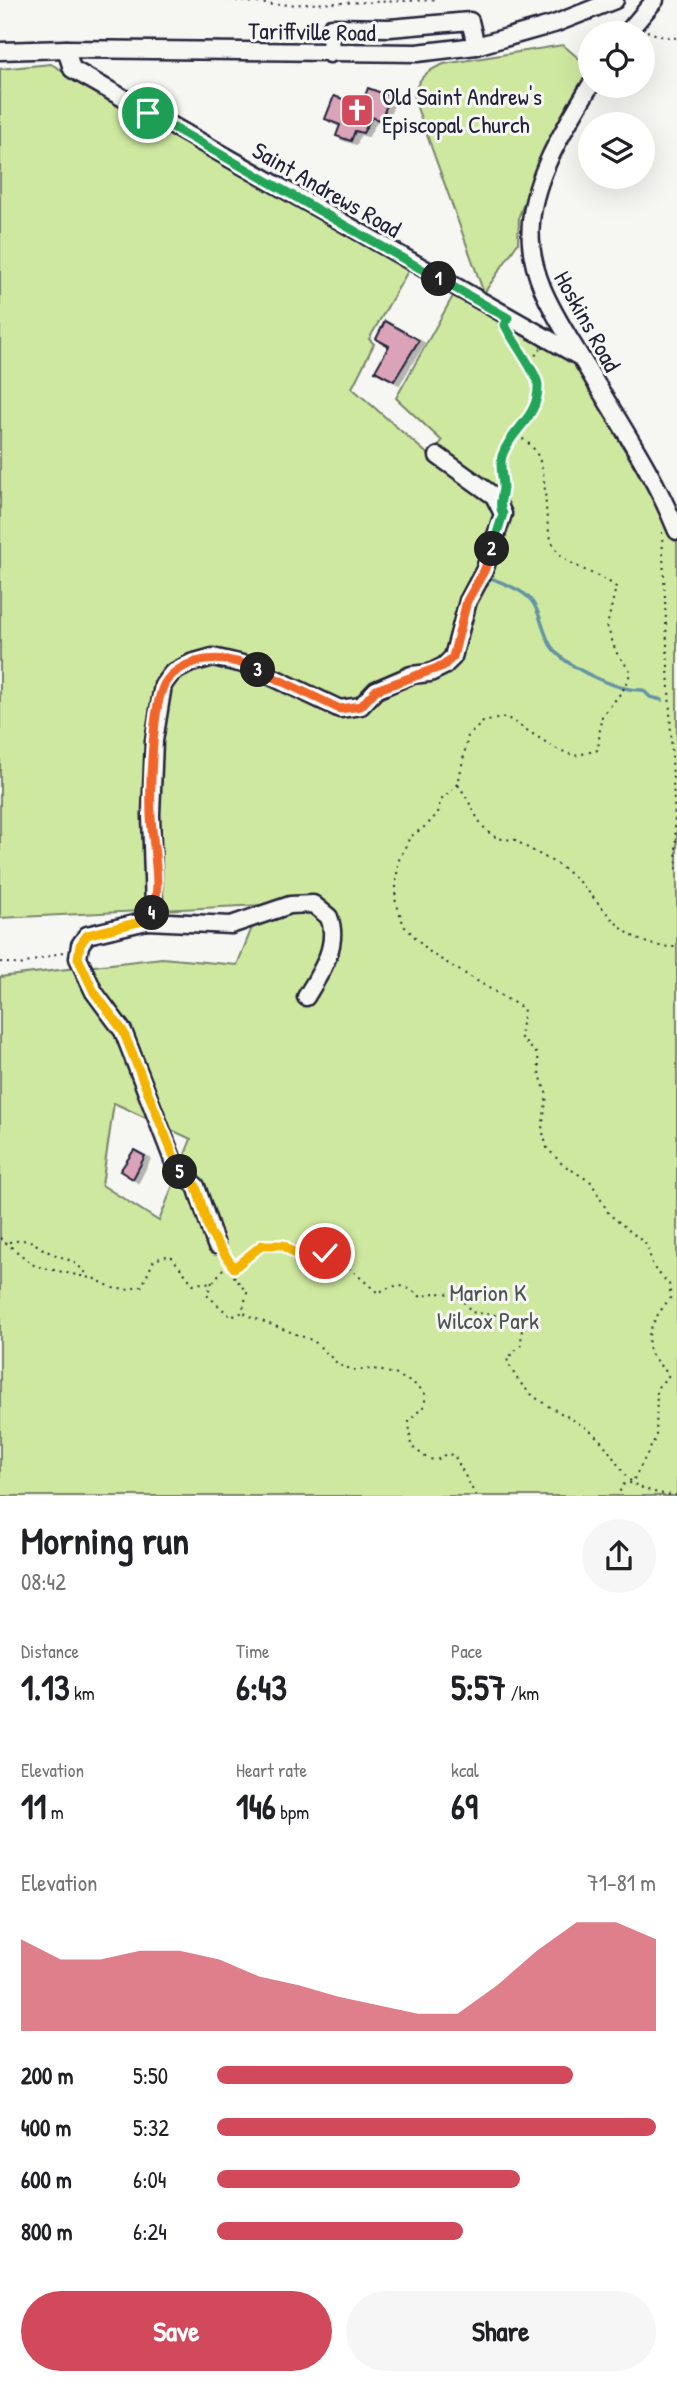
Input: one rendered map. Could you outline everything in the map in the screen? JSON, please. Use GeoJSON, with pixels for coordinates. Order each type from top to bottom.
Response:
{"type":"FeatureCollection","features":[{"type":"Feature","properties":{"kind":"street","name":"Tariffville Road"},"geometry":{"type":"LineString","coordinates":[[0,51],[66,49],[389,55],[476,46],[554,24],[615,0]]}},
{"type":"Feature","properties":{"kind":"street"},"geometry":{"type":"LineString","coordinates":[[637,21],[655,0]]}},
{"type":"Feature","properties":{"kind":"street"},"geometry":{"type":"LineString","coordinates":[[330,54],[331,27],[390,28],[470,21],[476,46]]}},
{"type":"Feature","properties":{"kind":"street","name":"Saint Andrews Road"},"geometry":{"type":"LineString","coordinates":[[66,49],[72,69],[580,357]]}},
{"type":"Feature","properties":{"kind":"street","name":"Hoskins Road"},"geometry":{"type":"LineString","coordinates":[[583,98],[547,165],[534,202],[530,236],[533,268],[580,357],[660,492],[677,531]]}},
{"type":"Feature","properties":{"kind":"street"},"geometry":{"type":"LineString","coordinates":[[147,920],[154,909],[156,890],[151,816],[154,741],[163,685],[173,673],[191,663],[214,657],[247,664],[340,709],[361,706],[376,690],[443,666],[453,657],[467,601],[484,571],[503,514],[494,496],[474,485],[438,456]]}},
{"type":"Feature","properties":{"kind":"street"},"geometry":{"type":"LineString","coordinates":[[216,1245],[196,1186],[176,1168],[123,1031],[85,974],[78,958],[80,945],[87,935],[147,920],[231,925],[290,905],[313,904],[329,917],[332,939],[328,957],[306,997]]}},
{"type":"Feature","properties":{"kind":"path"},"geometry":{"type":"LineString","coordinates":[[229,0],[274,5],[437,0]]}},
{"type":"Feature","properties":{"kind":"path"},"geometry":{"type":"LineString","coordinates":[[655,34],[677,38]]}},
{"type":"Feature","properties":{"kind":"path"},"geometry":{"type":"LineString","coordinates":[[499,507],[503,490],[502,455],[531,417],[538,383],[537,373],[530,369],[510,336],[505,325],[508,318]]}},
{"type":"Feature","properties":{"kind":"path"},"geometry":{"type":"LineString","coordinates":[[530,369],[532,359],[546,340]]}},
{"type":"Feature","properties":{"kind":"path"},"geometry":{"type":"LineString","coordinates":[[516,436],[534,446],[541,459],[545,518],[555,548],[570,561],[603,576],[616,587],[607,626],[616,652],[631,672],[624,690],[601,718],[598,750],[574,755],[555,748],[506,717],[483,722],[468,736],[458,784],[440,801],[438,813],[410,837],[398,862],[395,899],[404,926],[432,954],[524,1009],[520,1037],[538,1055],[539,1072],[547,1095],[542,1129],[547,1148],[562,1164],[591,1182],[603,1207],[647,1245],[653,1267],[669,1284],[671,1297],[654,1319],[650,1350],[669,1375],[657,1388],[656,1437],[632,1483]]}},
{"type":"Feature","properties":{"kind":"path"},"geometry":{"type":"LineString","coordinates":[[661,520],[677,869]]}},
{"type":"Feature","properties":{"kind":"path"},"geometry":{"type":"LineString","coordinates":[[458,784],[491,837],[501,841],[514,839],[538,856],[552,860],[592,892],[617,927],[650,945],[677,947]]}},
{"type":"Feature","properties":{"kind":"path"},"geometry":{"type":"LineString","coordinates":[[0,962],[20,965],[53,957],[80,945]]}},
{"type":"Feature","properties":{"kind":"path"},"geometry":{"type":"LineString","coordinates":[[0,1238],[35,1266],[91,1278],[113,1288],[127,1290],[142,1286],[154,1260],[170,1255],[193,1284],[213,1282]]}},
{"type":"Feature","properties":{"kind":"path"},"geometry":{"type":"LineString","coordinates":[[8,1242],[35,1241],[50,1253],[65,1255],[91,1278]]}},
{"type":"Feature","properties":{"kind":"path"},"geometry":{"type":"LineString","coordinates":[[216,1245],[234,1268]]}},
{"type":"Feature","properties":{"kind":"path"},"geometry":{"type":"LineString","coordinates":[[244,1312],[247,1293],[230,1271],[262,1245],[283,1245],[304,1260],[333,1254],[378,1293],[392,1285],[403,1285],[411,1287],[421,1297],[434,1293],[457,1294],[472,1312],[500,1315],[522,1326],[521,1345],[507,1359],[511,1369],[532,1395],[548,1409],[596,1436],[614,1455],[632,1483]]}},
{"type":"Feature","properties":{"kind":"path"},"geometry":{"type":"LineString","coordinates":[[234,1268],[223,1269],[207,1294],[231,1317],[244,1312]]}},
{"type":"Feature","properties":{"kind":"path"},"geometry":{"type":"LineString","coordinates":[[244,1312],[265,1324],[314,1341],[339,1365],[354,1370],[385,1371],[418,1386],[425,1394],[425,1405],[409,1421],[411,1446],[428,1459],[437,1460],[446,1454],[454,1455],[476,1496]]}},
{"type":"Feature","properties":{"kind":"path"},"geometry":{"type":"LineString","coordinates":[[617,1496],[624,1483],[677,1495]]}},
{"type":"Feature","properties":{"kind":"green space"},"geometry":{"type":"Polygon","coordinates":[[[563,45],[578,58],[578,90],[540,161],[519,216],[518,243],[484,293],[414,99],[420,81],[427,73],[444,64],[563,45]]]}},
{"type":"Feature","properties":{"kind":"green space","name":"Marion K Wilcox Park"},"geometry":{"type":"Polygon","coordinates":[[[51,64],[408,271],[369,339],[374,344],[352,388],[431,457],[442,441],[396,398],[453,296],[547,344],[580,357],[622,429],[616,435],[651,496],[650,476],[677,531],[677,1496],[0,1496],[0,977],[162,958],[237,965],[261,905],[0,918],[0,69],[51,64]],[[114,1103],[102,1185],[159,1221],[191,1139],[114,1103]]]}},
{"type":"Feature","properties":{"kind":"building","name":"Old Saint Andrew's Episcopal Church"},"geometry":{"type":"Polygon","coordinates":[[[368,88],[390,96],[381,121],[372,117],[363,133],[355,131],[351,141],[336,136],[340,125],[325,119],[334,96],[352,102],[354,98],[363,101],[368,88]]]}},
{"type":"Feature","properties":{"kind":"building"},"geometry":{"type":"Polygon","coordinates":[[[385,321],[419,340],[394,381],[375,371],[389,346],[376,339],[385,321]]]}},
{"type":"Feature","properties":{"kind":"building"},"geometry":{"type":"Polygon","coordinates":[[[134,1150],[145,1156],[133,1179],[120,1171],[134,1150]]]}},
{"type":"Feature","properties":{"kind":"waterway"},"geometry":{"type":"LineString","coordinates":[[489,577],[515,588],[532,601],[551,646],[568,662],[593,677],[620,687],[643,690],[650,697],[662,700]]}},
{"type":"Feature","properties":{"kind":"place","name":"Old Saint Andrew's Episcopal Church"},"geometry":{"type":"Point","coordinates":[357,110]}},
{"type":"Feature","properties":{"kind":"route"},"geometry":{"type":"LineString","coordinates":[[148,113],[508,318],[505,325],[515,346],[530,369],[537,373],[538,391],[531,417],[502,455],[503,490],[499,507],[503,514],[484,571],[467,601],[453,657],[430,673],[411,675],[376,690],[361,706],[340,709],[247,664],[214,657],[191,663],[173,673],[163,685],[154,741],[151,816],[156,890],[154,909],[147,920],[87,935],[80,945],[78,958],[85,974],[94,992],[123,1031],[176,1168],[196,1186],[210,1233],[225,1258],[234,1268],[245,1262],[255,1249],[262,1245],[283,1245],[304,1260],[325,1253]]}}]}
